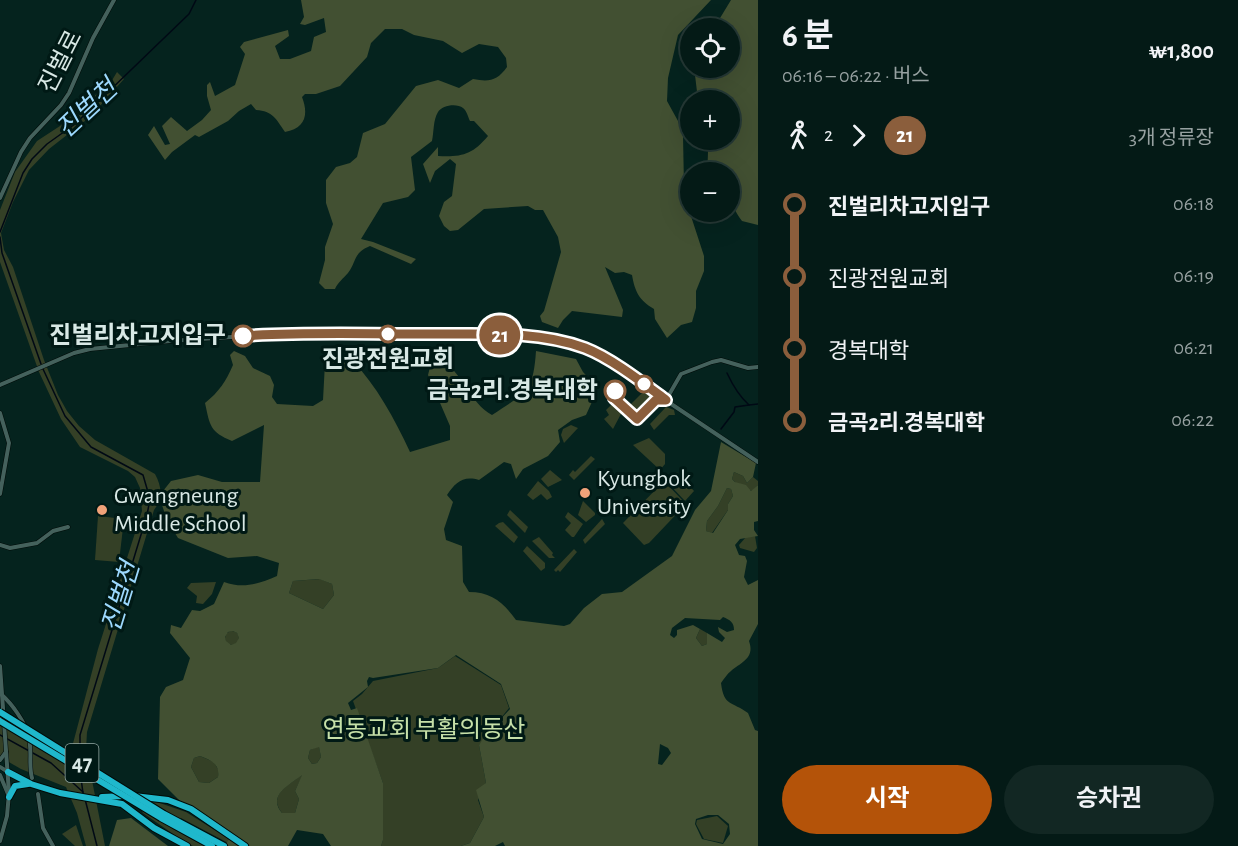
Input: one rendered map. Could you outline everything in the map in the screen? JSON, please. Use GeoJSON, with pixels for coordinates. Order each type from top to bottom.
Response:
{"type":"FeatureCollection","features":[{"type":"Feature","properties":{"kind":"highway","name":"47"},"geometry":{"type":"LineString","coordinates":[[0,712],[162,816],[224,846]]}},
{"type":"Feature","properties":{"kind":"highway","name":"47"},"geometry":{"type":"LineString","coordinates":[[2,722],[212,846]]}},
{"type":"Feature","properties":{"kind":"highway"},"geometry":{"type":"LineString","coordinates":[[8,772],[60,793],[122,804],[154,828],[187,846]]}},
{"type":"Feature","properties":{"kind":"highway"},"geometry":{"type":"LineString","coordinates":[[9,797],[16,785],[32,781]]}},
{"type":"Feature","properties":{"kind":"highway"},"geometry":{"type":"LineString","coordinates":[[89,797],[124,796],[168,800],[191,809],[246,846]]}},
{"type":"Feature","properties":{"kind":"street","name":"진벌로"},"geometry":{"type":"LineString","coordinates":[[0,198],[30,138],[61,105],[69,93],[89,46],[114,0]]}},
{"type":"Feature","properties":{"kind":"street"},"geometry":{"type":"LineString","coordinates":[[0,385],[74,353],[103,347],[170,341],[292,334],[485,334],[541,337],[567,342],[595,353],[758,462]]}},
{"type":"Feature","properties":{"kind":"street"},"geometry":{"type":"LineString","coordinates":[[666,400],[681,374],[712,362],[721,360],[747,368],[758,367]]}},
{"type":"Feature","properties":{"kind":"street"},"geometry":{"type":"LineString","coordinates":[[0,413],[9,443],[0,491]]}},
{"type":"Feature","properties":{"kind":"street"},"geometry":{"type":"LineString","coordinates":[[0,545],[10,548],[37,543],[53,531],[68,527]]}},
{"type":"Feature","properties":{"kind":"street"},"geometry":{"type":"LineString","coordinates":[[0,666],[2,722],[9,797],[7,816],[0,841]]}},
{"type":"Feature","properties":{"kind":"street"},"geometry":{"type":"LineString","coordinates":[[2,693],[24,727],[30,743],[29,762],[32,781]]}},
{"type":"Feature","properties":{"kind":"street"},"geometry":{"type":"LineString","coordinates":[[0,760],[6,751]]}},
{"type":"Feature","properties":{"kind":"street"},"geometry":{"type":"LineString","coordinates":[[0,767],[8,772]]}},
{"type":"Feature","properties":{"kind":"street"},"geometry":{"type":"LineString","coordinates":[[0,775],[9,797]]}},
{"type":"Feature","properties":{"kind":"street"},"geometry":{"type":"LineString","coordinates":[[38,794],[43,828],[53,846]]}},
{"type":"Feature","properties":{"kind":"street"},"geometry":{"type":"LineString","coordinates":[[0,817],[7,816]]}},
{"type":"Feature","properties":{"kind":"green space"},"geometry":{"type":"Polygon","coordinates":[[[301,0],[711,0],[694,18],[680,18],[680,33],[668,78],[667,101],[680,127],[680,150],[683,150],[684,162],[680,162],[680,222],[693,222],[704,256],[704,271],[696,291],[696,308],[692,322],[681,325],[667,338],[655,319],[654,309],[638,295],[632,275],[624,272],[615,273],[605,267],[623,310],[622,317],[572,311],[558,328],[542,322],[540,316],[544,311],[561,252],[558,237],[543,210],[535,210],[528,206],[484,209],[458,230],[450,231],[444,226],[439,216],[444,202],[452,196],[456,164],[450,159],[435,171],[430,183],[423,164],[438,147],[438,156],[466,154],[488,136],[474,121],[470,121],[464,109],[454,105],[446,106],[438,112],[432,141],[411,157],[415,190],[408,197],[383,203],[361,239],[416,259],[411,264],[370,246],[358,254],[351,269],[335,289],[325,289],[319,283],[325,260],[325,247],[333,224],[326,203],[326,180],[336,167],[350,163],[357,157],[363,133],[385,124],[416,86],[438,80],[459,88],[473,79],[496,78],[507,67],[506,58],[498,47],[479,44],[462,53],[443,41],[414,35],[402,29],[385,29],[371,43],[367,57],[340,86],[316,94],[305,94],[302,97],[305,110],[304,120],[292,130],[285,132],[274,116],[256,110],[251,104],[228,121],[199,137],[195,135],[165,160],[148,135],[154,126],[165,145],[170,144],[162,126],[171,117],[187,131],[202,120],[211,110],[207,85],[210,82],[215,96],[235,85],[245,54],[240,47],[244,42],[288,30],[289,36],[275,46],[280,59],[290,59],[311,51],[314,37],[326,32],[324,18],[305,25],[300,24],[304,17],[301,0]]]}},
{"type":"Feature","properties":{"kind":"green space"},"geometry":{"type":"Polygon","coordinates":[[[731,0],[758,0],[758,225],[742,221],[740,218],[740,162],[707,162],[708,150],[740,150],[740,90],[697,90],[695,78],[740,78],[740,18],[720,18],[731,0]]]}},
{"type":"Feature","properties":{"kind":"green space"},"geometry":{"type":"Polygon","coordinates":[[[117,72],[124,79],[90,117],[49,149],[29,170],[1,233],[4,250],[13,267],[44,360],[67,411],[95,440],[155,474],[160,488],[159,501],[154,510],[87,732],[86,750],[105,846],[86,846],[77,813],[66,787],[21,769],[0,757],[0,714],[71,751],[98,649],[142,511],[140,488],[135,477],[128,471],[80,447],[61,419],[39,372],[0,262],[0,210],[15,172],[37,141],[60,126],[111,82],[117,72]]]}},
{"type":"Feature","properties":{"kind":"green space"},"geometry":{"type":"Polygon","coordinates":[[[234,351],[245,356],[253,368],[270,376],[274,385],[272,397],[277,404],[313,406],[323,400],[325,363],[339,357],[348,363],[351,359],[369,380],[384,403],[410,452],[450,440],[450,426],[428,375],[431,363],[443,361],[456,373],[484,410],[492,415],[526,391],[533,376],[536,351],[576,359],[583,372],[596,386],[596,393],[586,415],[572,420],[558,430],[560,442],[548,456],[523,469],[516,479],[511,464],[504,462],[479,480],[460,481],[447,495],[453,502],[444,529],[446,540],[462,546],[463,582],[469,592],[477,592],[496,599],[516,620],[564,626],[570,624],[584,608],[602,594],[622,592],[672,556],[695,510],[711,491],[721,442],[756,463],[753,477],[747,483],[743,476],[734,472],[732,479],[746,485],[751,491],[758,485],[758,521],[754,522],[754,530],[758,536],[740,539],[735,545],[739,555],[745,556],[747,561],[744,577],[748,585],[758,580],[758,624],[749,641],[749,656],[721,683],[727,700],[748,713],[755,730],[758,731],[758,846],[505,846],[503,842],[495,846],[461,846],[470,843],[484,817],[476,790],[486,783],[479,745],[510,709],[501,684],[456,655],[438,668],[369,677],[368,687],[348,703],[351,710],[357,708],[383,783],[383,840],[381,846],[331,846],[323,834],[297,830],[288,846],[224,846],[231,837],[181,802],[158,779],[160,697],[166,687],[183,680],[190,658],[170,633],[171,625],[181,628],[192,610],[200,611],[214,604],[224,582],[251,585],[264,581],[277,576],[279,563],[257,556],[228,558],[178,538],[167,520],[159,496],[171,481],[198,475],[222,482],[260,482],[264,425],[232,441],[212,427],[205,403],[222,386],[228,376],[233,365],[230,355],[234,351]],[[727,488],[707,521],[706,531],[713,533],[728,510],[728,504],[733,496],[731,489],[727,488]],[[319,579],[293,581],[289,593],[323,609],[334,595],[332,584],[319,579]],[[723,617],[720,620],[685,618],[672,628],[670,635],[674,638],[677,630],[693,625],[700,629],[696,638],[702,646],[707,644],[707,633],[722,642],[725,638],[719,632],[718,627],[727,632],[734,630],[731,622],[723,617]],[[233,631],[228,632],[225,637],[231,645],[239,638],[233,631]],[[660,744],[658,764],[662,765],[671,753],[668,748],[660,744]],[[319,747],[310,750],[308,758],[312,764],[317,763],[321,757],[319,747]],[[200,756],[194,758],[191,767],[199,782],[209,783],[218,777],[216,766],[200,756]],[[302,775],[286,787],[277,801],[278,807],[282,813],[295,813],[299,799],[295,791],[302,775]],[[718,815],[696,819],[695,824],[702,839],[723,844],[730,834],[729,824],[718,815]]]}},
{"type":"Feature","properties":{"kind":"green space"},"geometry":{"type":"Polygon","coordinates":[[[646,391],[650,397],[636,410],[630,405],[646,391]]]}},
{"type":"Feature","properties":{"kind":"green space"},"geometry":{"type":"Polygon","coordinates":[[[615,404],[622,412],[613,429],[604,419],[609,415],[606,410],[615,404]]]}},
{"type":"Feature","properties":{"kind":"green space"},"geometry":{"type":"Polygon","coordinates":[[[666,407],[674,410],[675,415],[669,415],[654,430],[650,424],[666,407]]]}},
{"type":"Feature","properties":{"kind":"green space"},"geometry":{"type":"Polygon","coordinates":[[[571,425],[578,428],[564,443],[561,435],[563,429],[571,425]]]}},
{"type":"Feature","properties":{"kind":"green space"},"geometry":{"type":"Polygon","coordinates":[[[649,438],[665,454],[665,464],[660,470],[633,445],[649,438]]]}},
{"type":"Feature","properties":{"kind":"green space"},"geometry":{"type":"Polygon","coordinates":[[[591,456],[595,459],[574,480],[569,475],[591,456]]]}},
{"type":"Feature","properties":{"kind":"green space"},"geometry":{"type":"Polygon","coordinates":[[[550,470],[562,480],[548,487],[541,479],[550,470]]]}},
{"type":"Feature","properties":{"kind":"green space"},"geometry":{"type":"Polygon","coordinates":[[[677,472],[694,491],[685,501],[667,482],[677,472]]]}},
{"type":"Feature","properties":{"kind":"green space"},"geometry":{"type":"Polygon","coordinates":[[[734,472],[743,476],[747,483],[753,477],[758,481],[758,485],[752,491],[744,488],[732,479],[734,472]]]}},
{"type":"Feature","properties":{"kind":"green space"},"geometry":{"type":"Polygon","coordinates":[[[538,481],[552,497],[547,500],[541,494],[533,500],[527,495],[538,481]]]}},
{"type":"Feature","properties":{"kind":"green space"},"geometry":{"type":"Polygon","coordinates":[[[664,481],[686,504],[649,543],[644,545],[623,523],[664,481]]]}},
{"type":"Feature","properties":{"kind":"green space"},"geometry":{"type":"Polygon","coordinates":[[[727,488],[731,489],[733,496],[728,504],[728,510],[712,533],[706,531],[707,521],[727,488]]]}},
{"type":"Feature","properties":{"kind":"green space"},"geometry":{"type":"Polygon","coordinates":[[[583,501],[595,513],[586,522],[578,515],[583,501]]]}},
{"type":"Feature","properties":{"kind":"green space"},"geometry":{"type":"Polygon","coordinates":[[[510,510],[528,527],[525,533],[507,515],[510,510]]]}},
{"type":"Feature","properties":{"kind":"green space"},"geometry":{"type":"Polygon","coordinates":[[[568,512],[583,524],[574,537],[565,530],[571,523],[565,517],[568,512]]]}},
{"type":"Feature","properties":{"kind":"green space"},"geometry":{"type":"Polygon","coordinates":[[[98,516],[124,519],[119,562],[95,560],[98,516]]]}},
{"type":"Feature","properties":{"kind":"green space"},"geometry":{"type":"Polygon","coordinates":[[[602,519],[605,524],[585,544],[583,540],[602,519]]]}},
{"type":"Feature","properties":{"kind":"green space"},"geometry":{"type":"Polygon","coordinates":[[[503,522],[518,537],[514,543],[495,526],[503,522]]]}},
{"type":"Feature","properties":{"kind":"green space"},"geometry":{"type":"Polygon","coordinates":[[[755,536],[757,548],[754,552],[740,548],[739,545],[746,537],[755,536]]]}},
{"type":"Feature","properties":{"kind":"green space"},"geometry":{"type":"Polygon","coordinates":[[[539,537],[555,558],[549,558],[532,541],[539,537]]]}},
{"type":"Feature","properties":{"kind":"green space"},"geometry":{"type":"Polygon","coordinates":[[[527,546],[545,563],[545,568],[541,571],[523,551],[527,546]]]}},
{"type":"Feature","properties":{"kind":"green space"},"geometry":{"type":"Polygon","coordinates":[[[574,549],[577,552],[560,572],[558,570],[556,572],[554,570],[574,549]]]}},
{"type":"Feature","properties":{"kind":"green space"},"geometry":{"type":"Polygon","coordinates":[[[320,579],[332,584],[334,595],[323,609],[289,593],[293,581],[320,579]]]}},
{"type":"Feature","properties":{"kind":"green space"},"geometry":{"type":"Polygon","coordinates":[[[216,582],[212,594],[203,604],[196,603],[197,596],[187,588],[191,583],[216,582]]]}},
{"type":"Feature","properties":{"kind":"green space"},"geometry":{"type":"Polygon","coordinates":[[[700,629],[707,633],[707,644],[702,646],[696,638],[700,629]]]}},
{"type":"Feature","properties":{"kind":"green space"},"geometry":{"type":"Polygon","coordinates":[[[232,631],[237,633],[239,638],[237,643],[232,645],[227,643],[225,638],[227,633],[232,631]]]}},
{"type":"Feature","properties":{"kind":"green space","name":"연동교회 부활의동산"},"geometry":{"type":"Polygon","coordinates":[[[455,656],[501,685],[509,708],[479,745],[486,783],[478,800],[484,817],[470,843],[461,846],[381,846],[383,840],[383,783],[353,701],[373,681],[438,668],[455,656]]]}},
{"type":"Feature","properties":{"kind":"green space"},"geometry":{"type":"Polygon","coordinates":[[[332,708],[337,714],[335,720],[327,722],[322,713],[332,708]]]}},
{"type":"Feature","properties":{"kind":"green space"},"geometry":{"type":"Polygon","coordinates":[[[319,746],[321,757],[317,763],[312,764],[308,758],[310,750],[319,746]]]}},
{"type":"Feature","properties":{"kind":"green space"},"geometry":{"type":"Polygon","coordinates":[[[200,756],[214,762],[219,771],[218,777],[209,783],[199,782],[191,767],[194,758],[200,756]]]}},
{"type":"Feature","properties":{"kind":"green space"},"geometry":{"type":"Polygon","coordinates":[[[303,774],[295,791],[299,799],[295,813],[282,813],[277,800],[279,795],[303,774]]]}},
{"type":"Feature","properties":{"kind":"green space"},"geometry":{"type":"Polygon","coordinates":[[[151,800],[186,812],[240,846],[234,846],[181,818],[173,829],[204,846],[193,846],[186,843],[143,813],[137,801],[151,800]]]}},
{"type":"Feature","properties":{"kind":"green space"},"geometry":{"type":"Polygon","coordinates":[[[717,816],[728,826],[723,843],[704,839],[696,824],[697,820],[717,816]]]}},
{"type":"Feature","properties":{"kind":"green space"},"geometry":{"type":"Polygon","coordinates":[[[131,818],[168,846],[109,846],[117,820],[131,818]]]}},
{"type":"Feature","properties":{"kind":"green space"},"geometry":{"type":"Polygon","coordinates":[[[76,825],[83,846],[75,846],[62,834],[76,825]]]}},
{"type":"Feature","properties":{"kind":"waterway","name":"진벌천"},"geometry":{"type":"LineString","coordinates":[[0,232],[23,173],[32,159],[47,144],[75,124],[189,14],[196,0]]}},
{"type":"Feature","properties":{"kind":"waterway","name":"진벌천"},"geometry":{"type":"LineString","coordinates":[[0,237],[2,253],[41,364]]}},
{"type":"Feature","properties":{"kind":"waterway","name":"진벌천"},"geometry":{"type":"LineString","coordinates":[[43,369],[65,416],[91,447],[143,475],[150,499],[80,735],[80,760]]}},
{"type":"Feature","properties":{"kind":"waterway"},"geometry":{"type":"LineString","coordinates":[[727,373],[745,402],[749,405],[758,404]]}},
{"type":"Feature","properties":{"kind":"waterway"},"geometry":{"type":"LineString","coordinates":[[721,429],[734,412],[735,407],[749,405]]}},
{"type":"Feature","properties":{"kind":"waterway"},"geometry":{"type":"LineString","coordinates":[[0,735],[51,763],[83,792]]}},
{"type":"Feature","properties":{"kind":"waterway","name":"진벌천"},"geometry":{"type":"LineString","coordinates":[[80,771],[83,793]]}},
{"type":"Feature","properties":{"kind":"waterway"},"geometry":{"type":"LineString","coordinates":[[85,799],[97,846]]}},
{"type":"Feature","properties":{"kind":"bus line","name":"21"},"geometry":{"type":"LineString","coordinates":[[243,336],[485,334],[541,337],[578,346],[595,353],[666,400],[656,400],[637,419],[614,398],[615,391]]}},
{"type":"Feature","properties":{"kind":"place","name":"진광전원교회"},"geometry":{"type":"Point","coordinates":[388,334]}},
{"type":"Feature","properties":{"kind":"place","name":"진벌리차고지입구"},"geometry":{"type":"Point","coordinates":[243,336]}},
{"type":"Feature","properties":{"kind":"place","name":"금곡2리.경복대학"},"geometry":{"type":"Point","coordinates":[615,391]}},
{"type":"Feature","properties":{"kind":"place","name":"Kyungbok University"},"geometry":{"type":"Point","coordinates":[585,493]}},
{"type":"Feature","properties":{"kind":"place","name":"Gwangneung Middle School"},"geometry":{"type":"Point","coordinates":[102,510]}}]}
